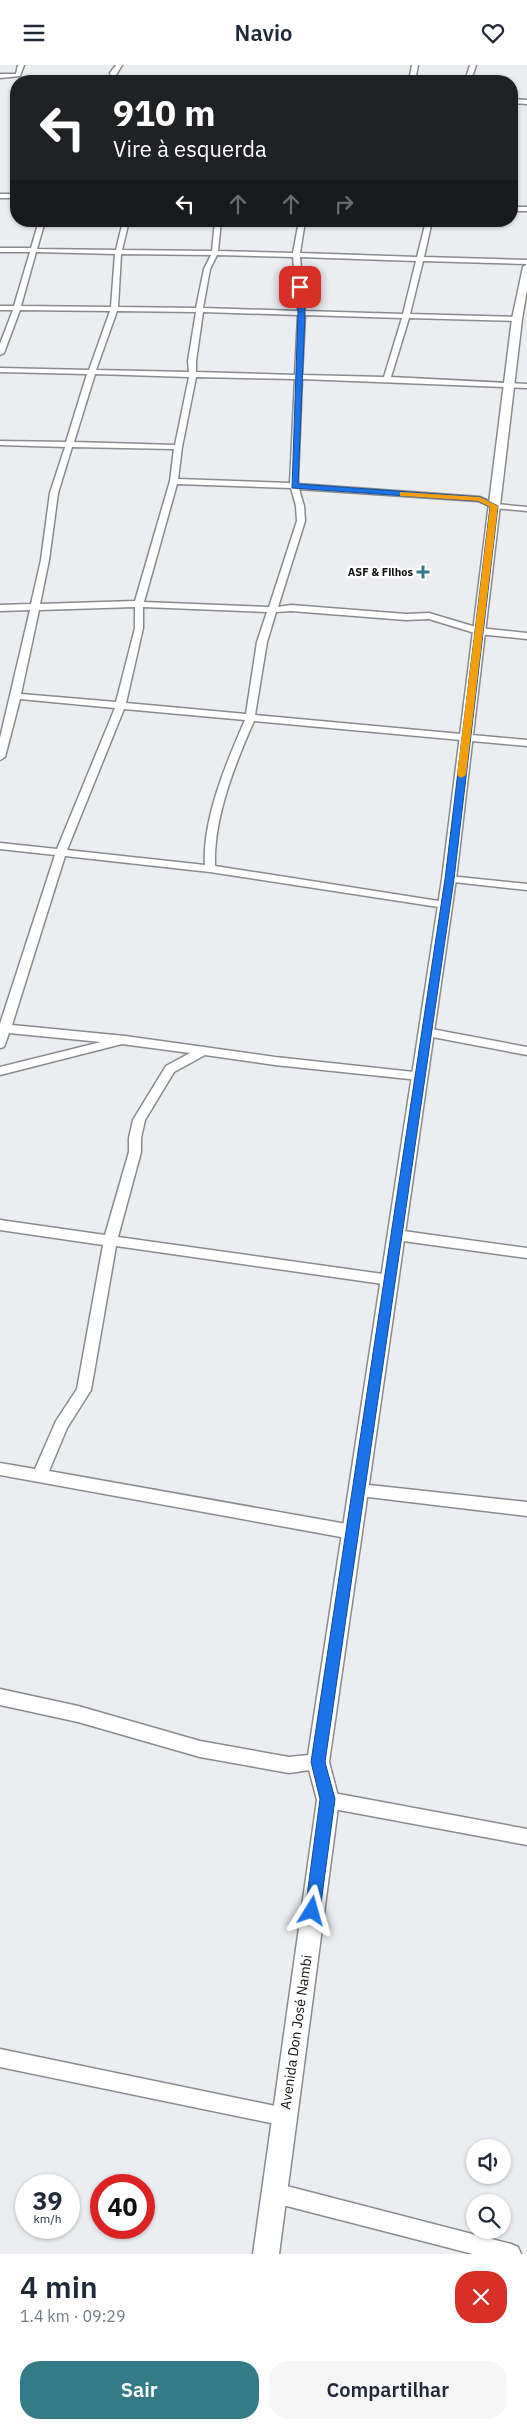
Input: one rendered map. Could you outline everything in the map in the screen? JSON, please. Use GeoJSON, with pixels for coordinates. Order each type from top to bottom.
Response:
{"type":"FeatureCollection","features":[{"type":"Feature","properties":{"kind":"street"},"geometry":{"type":"LineString","coordinates":[[0,353],[17,309],[40,227]]}},
{"type":"Feature","properties":{"kind":"street"},"geometry":{"type":"LineString","coordinates":[[0,757],[16,696],[44,560],[54,493],[92,372],[114,311],[118,253],[124,227]]}},
{"type":"Feature","properties":{"kind":"street"},"geometry":{"type":"LineString","coordinates":[[0,1044],[3,1028],[61,853],[120,707],[139,628],[139,604],[174,481],[178,447],[193,375],[194,346],[200,310],[207,269],[214,253],[217,227]]}},
{"type":"Feature","properties":{"kind":"street"},"geometry":{"type":"LineString","coordinates":[[210,869],[209,850],[214,819],[250,719],[262,642],[300,521],[302,508],[299,495],[294,486],[302,313],[296,256],[301,227]]}},
{"type":"Feature","properties":{"kind":"street"},"geometry":{"type":"LineString","coordinates":[[388,379],[406,316],[428,227]]}},
{"type":"Feature","properties":{"kind":"street"},"geometry":{"type":"LineString","coordinates":[[0,250],[214,253],[527,262]]}},
{"type":"Feature","properties":{"kind":"street","name":"Avenida Don José Nambi"},"geometry":{"type":"LineString","coordinates":[[266,2254],[328,1799],[318,1762],[360,1489],[444,905],[450,879],[465,737],[517,319],[527,267]]}},
{"type":"Feature","properties":{"kind":"street"},"geometry":{"type":"LineString","coordinates":[[0,309],[200,310],[517,319]]}},
{"type":"Feature","properties":{"kind":"street"},"geometry":{"type":"LineString","coordinates":[[0,370],[388,379],[527,386]]}},
{"type":"Feature","properties":{"kind":"street"},"geometry":{"type":"LineString","coordinates":[[0,443],[178,447]]}},
{"type":"Feature","properties":{"kind":"street"},"geometry":{"type":"LineString","coordinates":[[174,481],[294,486],[480,499],[494,506],[527,509]]}},
{"type":"Feature","properties":{"kind":"street"},"geometry":{"type":"LineString","coordinates":[[0,607],[139,604],[271,610],[291,608],[406,617],[440,617],[478,631],[527,636]]}},
{"type":"Feature","properties":{"kind":"street"},"geometry":{"type":"LineString","coordinates":[[16,696],[527,743]]}},
{"type":"Feature","properties":{"kind":"street"},"geometry":{"type":"LineString","coordinates":[[0,845],[210,869],[444,905]]}},
{"type":"Feature","properties":{"kind":"street"},"geometry":{"type":"LineString","coordinates":[[450,879],[527,887]]}},
{"type":"Feature","properties":{"kind":"street"},"geometry":{"type":"LineString","coordinates":[[3,1028],[125,1040],[202,1052],[419,1076]]}},
{"type":"Feature","properties":{"kind":"street"},"geometry":{"type":"LineString","coordinates":[[426,1032],[527,1051]]}},
{"type":"Feature","properties":{"kind":"street"},"geometry":{"type":"LineString","coordinates":[[0,1071],[125,1040]]}},
{"type":"Feature","properties":{"kind":"street"},"geometry":{"type":"LineString","coordinates":[[160,1046],[170,1069]]}},
{"type":"Feature","properties":{"kind":"street"},"geometry":{"type":"LineString","coordinates":[[39,1477],[62,1425],[84,1390],[110,1241],[135,1152],[136,1129],[170,1069],[202,1052]]}},
{"type":"Feature","properties":{"kind":"street"},"geometry":{"type":"LineString","coordinates":[[0,1225],[390,1280]]}},
{"type":"Feature","properties":{"kind":"street"},"geometry":{"type":"LineString","coordinates":[[396,1235],[527,1253]]}},
{"type":"Feature","properties":{"kind":"street"},"geometry":{"type":"LineString","coordinates":[[0,1469],[352,1532]]}},
{"type":"Feature","properties":{"kind":"street"},"geometry":{"type":"LineString","coordinates":[[360,1489],[527,1509]]}},
{"type":"Feature","properties":{"kind":"street"},"geometry":{"type":"LineString","coordinates":[[0,1697],[78,1714],[200,1749],[289,1765],[318,1762]]}},
{"type":"Feature","properties":{"kind":"street"},"geometry":{"type":"LineString","coordinates":[[328,1799],[527,1837]]}},
{"type":"Feature","properties":{"kind":"street"},"geometry":{"type":"LineString","coordinates":[[0,2058],[285,2117]]}},
{"type":"Feature","properties":{"kind":"street"},"geometry":{"type":"LineString","coordinates":[[275,2193],[511,2254]]}},
{"type":"Feature","properties":{"kind":"slow traffic"},"geometry":{"type":"LineString","coordinates":[[403,494],[480,499],[494,506],[461,775]]}},
{"type":"Feature","properties":{"kind":"place","name":"ASF & Filhos"},"geometry":{"type":"Point","coordinates":[423,572]}},
{"type":"Feature","properties":{"kind":"route"},"geometry":{"type":"LineString","coordinates":[[300,287],[302,313],[294,486],[480,499],[494,506],[450,879],[444,905],[360,1489],[318,1762],[328,1799],[312,1911]]}}]}
